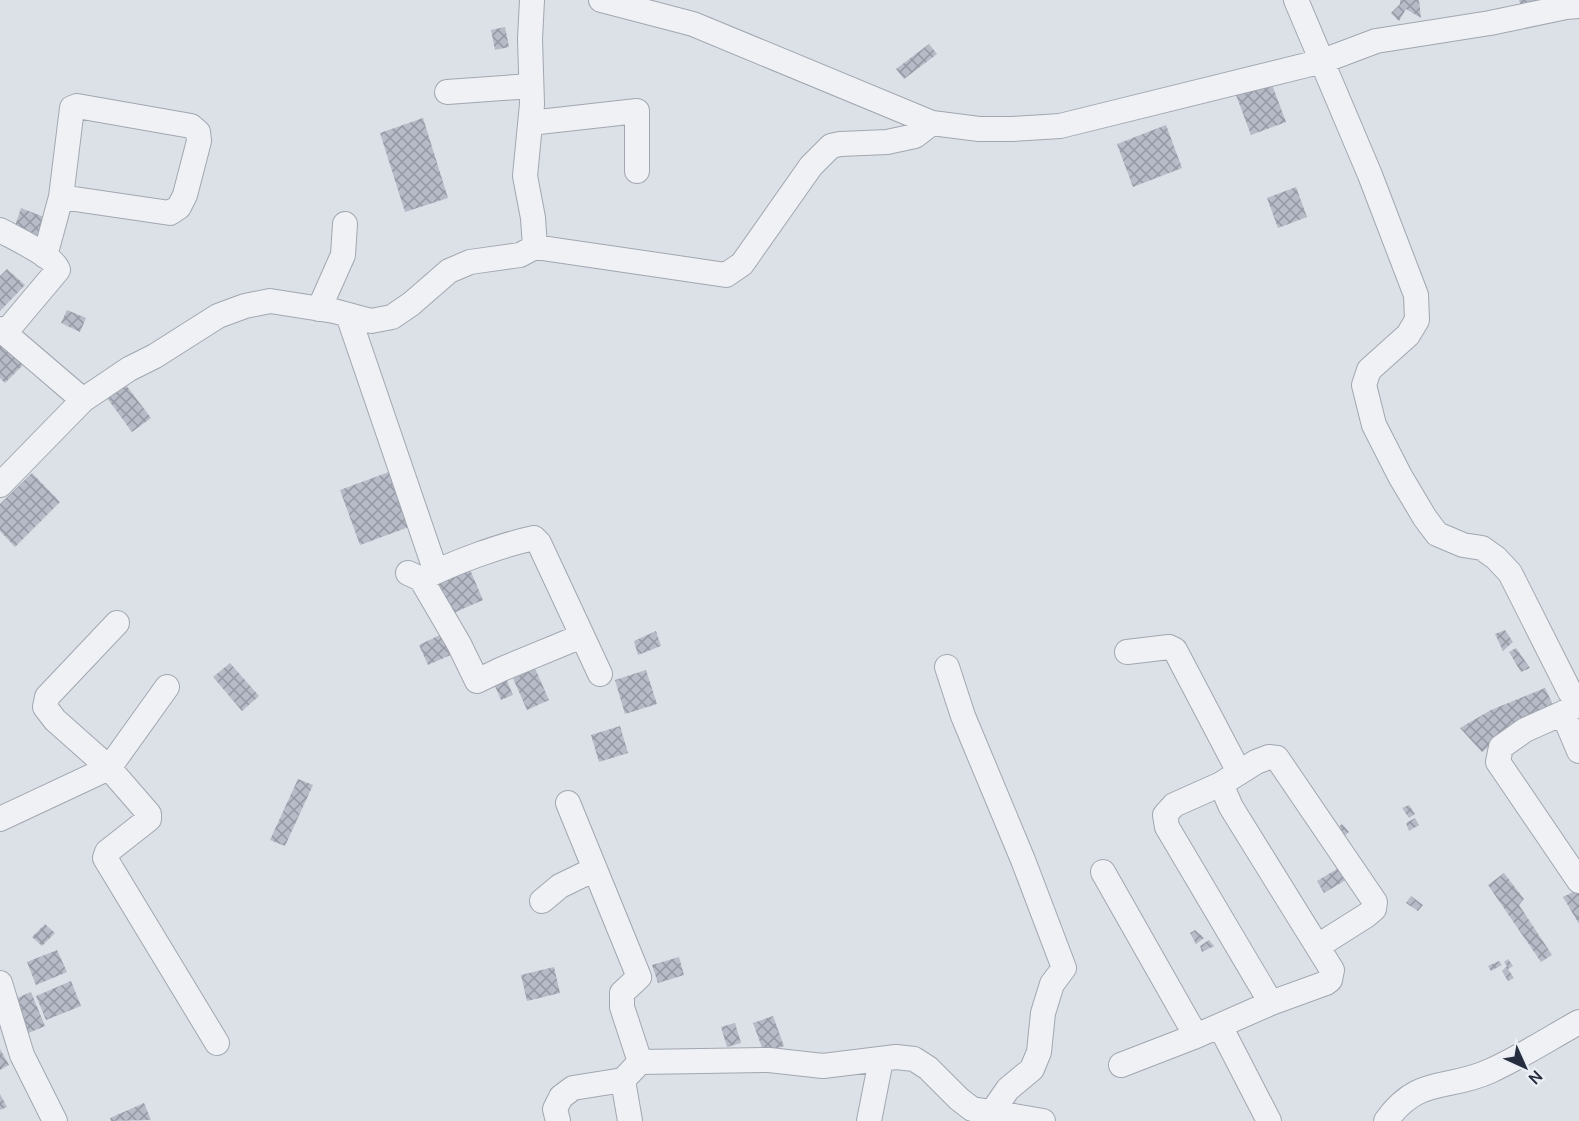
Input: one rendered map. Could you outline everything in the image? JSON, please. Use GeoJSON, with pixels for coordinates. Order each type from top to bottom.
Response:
{"type":"FeatureCollection","features":[{"type":"Feature","properties":{"kind":"street"},"geometry":{"type":"LineString","coordinates":[[532,0],[530,123],[525,176],[533,218],[535,247]]}},
{"type":"Feature","properties":{"kind":"street"},"geometry":{"type":"LineString","coordinates":[[601,0],[693,24],[932,123],[1002,129],[1060,126],[1323,61],[1376,41],[1579,6]]}},
{"type":"Feature","properties":{"kind":"street"},"geometry":{"type":"LineString","coordinates":[[1296,0],[1323,61],[1416,295],[1417,320],[1408,335],[1370,370],[1364,385],[1374,425],[1400,476],[1437,534],[1463,545],[1482,548],[1496,558],[1510,573],[1570,692],[1574,705],[1579,752]]}},
{"type":"Feature","properties":{"kind":"street"},"geometry":{"type":"LineString","coordinates":[[447,92],[531,86]]}},
{"type":"Feature","properties":{"kind":"street"},"geometry":{"type":"LineString","coordinates":[[45,256],[61,196],[72,108],[77,106],[174,122],[191,126],[198,132],[199,141],[185,195],[179,207],[170,213],[61,196]]}},
{"type":"Feature","properties":{"kind":"street"},"geometry":{"type":"LineString","coordinates":[[530,123],[638,111],[637,171]]}},
{"type":"Feature","properties":{"kind":"street"},"geometry":{"type":"LineString","coordinates":[[0,485],[83,400],[129,369],[155,356],[218,316],[244,306],[270,301],[371,321],[392,317],[411,304],[449,271],[470,262],[520,255],[535,247],[726,275],[742,264],[811,166],[831,146],[886,142],[915,136],[932,123]]}},
{"type":"Feature","properties":{"kind":"street"},"geometry":{"type":"LineString","coordinates":[[319,309],[343,255],[345,224]]}},
{"type":"Feature","properties":{"kind":"street"},"geometry":{"type":"LineString","coordinates":[[0,230],[45,256],[56,264],[58,270],[2,331],[83,400]]}},
{"type":"Feature","properties":{"kind":"street"},"geometry":{"type":"LineString","coordinates":[[348,315],[422,575],[477,681],[582,636]]}},
{"type":"Feature","properties":{"kind":"street"},"geometry":{"type":"LineString","coordinates":[[422,575],[519,541],[534,538],[539,543],[600,674]]}},
{"type":"Feature","properties":{"kind":"street"},"geometry":{"type":"LineString","coordinates":[[117,623],[47,698],[45,707],[55,720],[109,768],[149,814],[150,817],[107,852],[105,858],[217,1043]]}},
{"type":"Feature","properties":{"kind":"street"},"geometry":{"type":"LineString","coordinates":[[1122,1065],[1271,1003],[1326,983],[1330,980],[1332,970],[1231,807],[1230,778],[1175,650],[1169,647],[1127,652]]}},
{"type":"Feature","properties":{"kind":"street"},"geometry":{"type":"LineString","coordinates":[[947,667],[963,716],[1023,860],[1064,968],[1052,984],[1043,1013],[1038,1052],[1032,1069],[1008,1089],[992,1112]]}},
{"type":"Feature","properties":{"kind":"street"},"geometry":{"type":"LineString","coordinates":[[0,819],[109,768],[167,687]]}},
{"type":"Feature","properties":{"kind":"street"},"geometry":{"type":"LineString","coordinates":[[1574,705],[1525,730],[1500,747],[1498,762],[1579,881]]}},
{"type":"Feature","properties":{"kind":"street"},"geometry":{"type":"LineString","coordinates":[[1271,1003],[1167,827],[1166,815],[1174,805],[1230,778],[1256,762],[1269,757],[1277,758],[1375,902],[1374,909],[1367,915],[1318,946]]}},
{"type":"Feature","properties":{"kind":"street"},"geometry":{"type":"LineString","coordinates":[[568,802],[639,977],[622,993],[622,1007],[640,1062]]}},
{"type":"Feature","properties":{"kind":"street"},"geometry":{"type":"LineString","coordinates":[[542,901],[560,886],[595,869]]}},
{"type":"Feature","properties":{"kind":"street"},"geometry":{"type":"LineString","coordinates":[[1103,872],[1196,1036]]}},
{"type":"Feature","properties":{"kind":"street"},"geometry":{"type":"LineString","coordinates":[[0,983],[22,1055],[55,1121]]}},
{"type":"Feature","properties":{"kind":"street"},"geometry":{"type":"LineString","coordinates":[[1386,1121],[1407,1098],[1424,1088],[1476,1077],[1579,1022]]}},
{"type":"Feature","properties":{"kind":"street"},"geometry":{"type":"LineString","coordinates":[[1220,1026],[1269,1121]]}},
{"type":"Feature","properties":{"kind":"street"},"geometry":{"type":"LineString","coordinates":[[558,1121],[555,1109],[561,1097],[573,1088],[623,1080],[640,1062],[770,1060],[823,1066],[896,1057],[914,1059],[928,1068],[959,1100],[972,1108],[1043,1121]]}},
{"type":"Feature","properties":{"kind":"street"},"geometry":{"type":"LineString","coordinates":[[869,1121],[881,1060]]}},
{"type":"Feature","properties":{"kind":"street"},"geometry":{"type":"LineString","coordinates":[[623,1080],[630,1121]]}},
{"type":"Feature","properties":{"kind":"building"},"geometry":{"type":"Polygon","coordinates":[[[1400,0],[1419,0],[1421,18],[1406,9],[1399,21],[1391,13],[1400,4],[1400,0]]]}},
{"type":"Feature","properties":{"kind":"building"},"geometry":{"type":"Polygon","coordinates":[[[1519,0],[1539,0],[1521,6],[1519,0]]]}},
{"type":"Feature","properties":{"kind":"building"},"geometry":{"type":"Polygon","coordinates":[[[505,27],[509,47],[495,50],[491,30],[505,27]]]}},
{"type":"Feature","properties":{"kind":"building"},"geometry":{"type":"Polygon","coordinates":[[[929,44],[937,54],[904,79],[896,69],[929,44]]]}},
{"type":"Feature","properties":{"kind":"building"},"geometry":{"type":"Polygon","coordinates":[[[1271,82],[1286,122],[1251,135],[1236,95],[1271,82]]]}},
{"type":"Feature","properties":{"kind":"building"},"geometry":{"type":"Polygon","coordinates":[[[423,118],[448,198],[405,212],[380,133],[423,118]]]}},
{"type":"Feature","properties":{"kind":"building"},"geometry":{"type":"Polygon","coordinates":[[[1166,125],[1182,168],[1133,187],[1117,144],[1166,125]]]}},
{"type":"Feature","properties":{"kind":"building"},"geometry":{"type":"Polygon","coordinates":[[[1296,187],[1307,217],[1278,228],[1267,198],[1296,187]]]}},
{"type":"Feature","properties":{"kind":"building"},"geometry":{"type":"Polygon","coordinates":[[[21,208],[44,217],[37,237],[14,229],[21,208]]]}},
{"type":"Feature","properties":{"kind":"building"},"geometry":{"type":"Polygon","coordinates":[[[7,269],[25,285],[0,311],[0,276],[7,269]]]}},
{"type":"Feature","properties":{"kind":"building"},"geometry":{"type":"Polygon","coordinates":[[[67,310],[86,318],[80,332],[61,323],[67,310]]]}},
{"type":"Feature","properties":{"kind":"building"},"geometry":{"type":"Polygon","coordinates":[[[0,336],[26,362],[5,383],[0,378],[0,336]]]}},
{"type":"Feature","properties":{"kind":"building"},"geometry":{"type":"Polygon","coordinates":[[[126,385],[151,418],[132,432],[107,398],[126,385]]]}},
{"type":"Feature","properties":{"kind":"building"},"geometry":{"type":"Polygon","coordinates":[[[389,472],[409,527],[360,545],[340,490],[389,472]]]}},
{"type":"Feature","properties":{"kind":"building"},"geometry":{"type":"Polygon","coordinates":[[[32,473],[60,502],[15,547],[0,531],[0,504],[32,473]]]}},
{"type":"Feature","properties":{"kind":"building"},"geometry":{"type":"Polygon","coordinates":[[[468,565],[483,600],[449,615],[433,580],[468,565]]]}},
{"type":"Feature","properties":{"kind":"building"},"geometry":{"type":"Polygon","coordinates":[[[1505,630],[1513,642],[1503,651],[1495,634],[1505,630]]]}},
{"type":"Feature","properties":{"kind":"building"},"geometry":{"type":"Polygon","coordinates":[[[656,631],[661,646],[638,655],[634,641],[656,631]]]}},
{"type":"Feature","properties":{"kind":"building"},"geometry":{"type":"Polygon","coordinates":[[[446,632],[455,653],[428,665],[419,645],[446,632]]]}},
{"type":"Feature","properties":{"kind":"building"},"geometry":{"type":"Polygon","coordinates":[[[1516,648],[1530,668],[1521,672],[1509,652],[1516,648]]]}},
{"type":"Feature","properties":{"kind":"building"},"geometry":{"type":"Polygon","coordinates":[[[230,663],[259,696],[242,711],[213,677],[230,663]]]}},
{"type":"Feature","properties":{"kind":"building"},"geometry":{"type":"Polygon","coordinates":[[[534,666],[549,700],[527,710],[512,676],[534,666]]]}},
{"type":"Feature","properties":{"kind":"building"},"geometry":{"type":"Polygon","coordinates":[[[646,670],[657,704],[625,714],[615,680],[646,670]]]}},
{"type":"Feature","properties":{"kind":"building"},"geometry":{"type":"Polygon","coordinates":[[[504,674],[513,695],[501,700],[492,679],[504,674]]]}},
{"type":"Feature","properties":{"kind":"building"},"geometry":{"type":"Polygon","coordinates":[[[1545,688],[1556,711],[1504,735],[1482,752],[1460,728],[1491,710],[1545,688]]]}},
{"type":"Feature","properties":{"kind":"building"},"geometry":{"type":"Polygon","coordinates":[[[620,726],[628,753],[599,762],[591,735],[620,726]]]}},
{"type":"Feature","properties":{"kind":"building"},"geometry":{"type":"Polygon","coordinates":[[[298,779],[313,785],[285,846],[270,840],[298,779]]]}},
{"type":"Feature","properties":{"kind":"building"},"geometry":{"type":"Polygon","coordinates":[[[1409,805],[1415,814],[1409,818],[1402,808],[1409,805]]]}},
{"type":"Feature","properties":{"kind":"building"},"geometry":{"type":"Polygon","coordinates":[[[1415,818],[1419,825],[1409,831],[1406,823],[1415,818]]]}},
{"type":"Feature","properties":{"kind":"building"},"geometry":{"type":"Polygon","coordinates":[[[1342,824],[1349,832],[1343,837],[1336,829],[1342,824]]]}},
{"type":"Feature","properties":{"kind":"building"},"geometry":{"type":"Polygon","coordinates":[[[1342,866],[1349,878],[1324,893],[1317,881],[1342,866]]]}},
{"type":"Feature","properties":{"kind":"building"},"geometry":{"type":"Polygon","coordinates":[[[1504,873],[1524,899],[1519,905],[1552,955],[1541,962],[1488,885],[1504,873]]]}},
{"type":"Feature","properties":{"kind":"building"},"geometry":{"type":"Polygon","coordinates":[[[1577,890],[1579,892],[1579,924],[1563,897],[1577,890]]]}},
{"type":"Feature","properties":{"kind":"building"},"geometry":{"type":"Polygon","coordinates":[[[1411,896],[1423,905],[1418,911],[1406,903],[1411,896]]]}},
{"type":"Feature","properties":{"kind":"building"},"geometry":{"type":"Polygon","coordinates":[[[45,924],[55,933],[42,946],[32,937],[45,924]]]}},
{"type":"Feature","properties":{"kind":"building"},"geometry":{"type":"Polygon","coordinates":[[[1195,930],[1204,938],[1196,944],[1190,933],[1195,930]]]}},
{"type":"Feature","properties":{"kind":"building"},"geometry":{"type":"Polygon","coordinates":[[[1209,940],[1214,946],[1202,952],[1200,946],[1209,940]]]}},
{"type":"Feature","properties":{"kind":"building"},"geometry":{"type":"Polygon","coordinates":[[[57,950],[67,972],[36,985],[27,962],[57,950]]]}},
{"type":"Feature","properties":{"kind":"building"},"geometry":{"type":"Polygon","coordinates":[[[679,957],[684,975],[658,983],[652,965],[679,957]]]}},
{"type":"Feature","properties":{"kind":"building"},"geometry":{"type":"Polygon","coordinates":[[[1508,959],[1513,966],[1508,969],[1514,978],[1508,981],[1502,971],[1507,966],[1504,962],[1508,959]]]}},
{"type":"Feature","properties":{"kind":"building"},"geometry":{"type":"Polygon","coordinates":[[[1499,961],[1502,965],[1491,971],[1488,966],[1499,961]]]}},
{"type":"Feature","properties":{"kind":"building"},"geometry":{"type":"Polygon","coordinates":[[[554,967],[560,993],[527,1001],[521,975],[554,967]]]}},
{"type":"Feature","properties":{"kind":"building"},"geometry":{"type":"Polygon","coordinates":[[[71,981],[81,1006],[46,1020],[36,996],[71,981]]]}},
{"type":"Feature","properties":{"kind":"building"},"geometry":{"type":"Polygon","coordinates":[[[31,992],[45,1026],[24,1035],[10,1001],[31,992]]]}},
{"type":"Feature","properties":{"kind":"building"},"geometry":{"type":"Polygon","coordinates":[[[773,1016],[784,1046],[764,1053],[753,1023],[773,1016]]]}},
{"type":"Feature","properties":{"kind":"building"},"geometry":{"type":"Polygon","coordinates":[[[735,1023],[741,1043],[727,1047],[721,1027],[735,1023]]]}},
{"type":"Feature","properties":{"kind":"building"},"geometry":{"type":"Polygon","coordinates":[[[0,1049],[9,1065],[0,1070],[0,1049]]]}},
{"type":"Feature","properties":{"kind":"building"},"geometry":{"type":"Polygon","coordinates":[[[0,1094],[7,1107],[0,1110],[0,1094]]]}},
{"type":"Feature","properties":{"kind":"building"},"geometry":{"type":"Polygon","coordinates":[[[144,1103],[151,1120],[111,1121],[110,1118],[144,1103]]]}}]}
